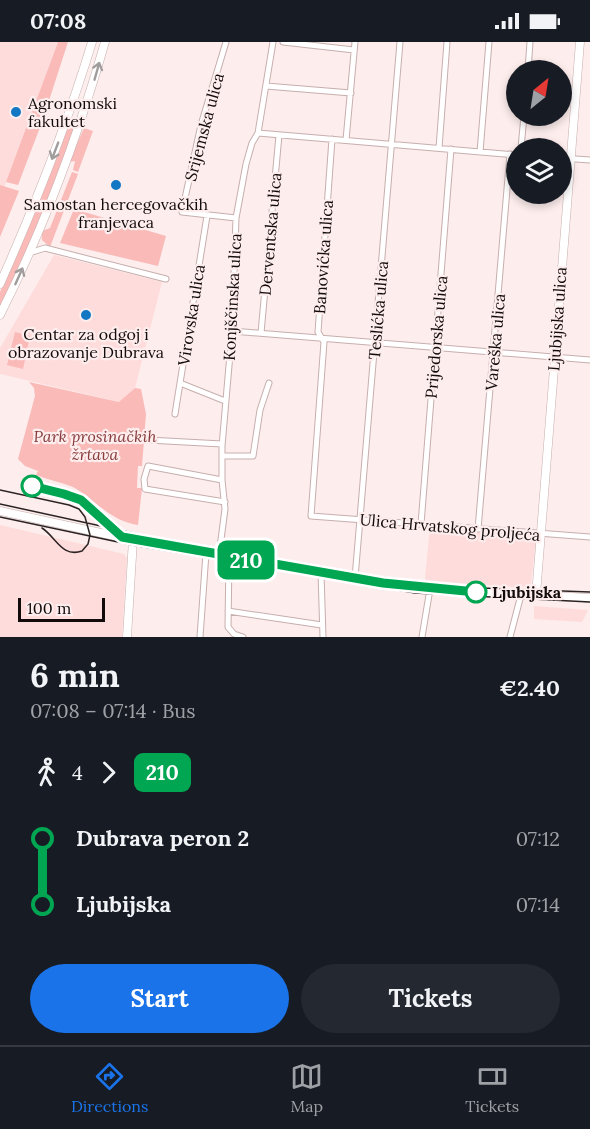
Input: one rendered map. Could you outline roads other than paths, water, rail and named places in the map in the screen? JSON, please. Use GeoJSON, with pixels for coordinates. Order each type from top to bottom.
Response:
{"type":"FeatureCollection","features":[{"type":"Feature","properties":{"kind":"main road"},"geometry":{"type":"LineString","coordinates":[[0,284],[24,231],[51,161],[92,42]]}},
{"type":"Feature","properties":{"kind":"main road"},"geometry":{"type":"LineString","coordinates":[[0,315],[38,233],[80,124],[105,42]]}},
{"type":"Feature","properties":{"kind":"main road","name":"Ljubijska ulica"},"geometry":{"type":"LineString","coordinates":[[572,146],[580,42]]}},
{"type":"Feature","properties":{"kind":"main road","name":"Ljubijska ulica"},"geometry":{"type":"LineString","coordinates":[[536,595],[566,204]]}},
{"type":"Feature","properties":{"kind":"main road"},"geometry":{"type":"LineString","coordinates":[[0,511],[133,540],[321,573],[430,589],[590,598]]}},
{"type":"Feature","properties":{"kind":"main road"},"geometry":{"type":"LineString","coordinates":[[127,637],[133,540]]}},
{"type":"Feature","properties":{"kind":"street","name":"Srijemska ulica"},"geometry":{"type":"LineString","coordinates":[[207,216],[182,212],[201,125],[226,42]]}},
{"type":"Feature","properties":{"kind":"street","name":"Konjščinska ulica"},"geometry":{"type":"LineString","coordinates":[[219,555],[225,502],[222,480],[222,444],[232,331],[236,218],[246,165],[252,143],[258,133],[273,42]]}},
{"type":"Feature","properties":{"kind":"street"},"geometry":{"type":"LineString","coordinates":[[283,42],[354,50]]}},
{"type":"Feature","properties":{"kind":"street"},"geometry":{"type":"LineString","coordinates":[[346,140],[355,42]]}},
{"type":"Feature","properties":{"kind":"street","name":"Teslićka ulica"},"geometry":{"type":"LineString","coordinates":[[355,578],[400,42]]}},
{"type":"Feature","properties":{"kind":"street"},"geometry":{"type":"LineString","coordinates":[[439,148],[447,42]]}},
{"type":"Feature","properties":{"kind":"street"},"geometry":{"type":"LineString","coordinates":[[480,152],[489,42]]}},
{"type":"Feature","properties":{"kind":"street"},"geometry":{"type":"LineString","coordinates":[[529,60],[530,42]]}},
{"type":"Feature","properties":{"kind":"street"},"geometry":{"type":"LineString","coordinates":[[266,86],[351,93]]}},
{"type":"Feature","properties":{"kind":"street"},"geometry":{"type":"LineString","coordinates":[[258,133],[506,154]]}},
{"type":"Feature","properties":{"kind":"street","name":"Derventska ulica"},"geometry":{"type":"LineString","coordinates":[[261,333],[279,135]]}},
{"type":"Feature","properties":{"kind":"street","name":"Banovićka ulica"},"geometry":{"type":"LineString","coordinates":[[311,516],[324,342],[318,332],[332,139]]}},
{"type":"Feature","properties":{"kind":"street","name":"Prijedorska ulica"},"geometry":{"type":"LineString","coordinates":[[421,524],[451,149]]}},
{"type":"Feature","properties":{"kind":"street"},"geometry":{"type":"LineString","coordinates":[[572,159],[590,160]]}},
{"type":"Feature","properties":{"kind":"street","name":"Vareška ulica"},"geometry":{"type":"LineString","coordinates":[[478,529],[508,204]]}},
{"type":"Feature","properties":{"kind":"street"},"geometry":{"type":"LineString","coordinates":[[207,216],[236,218]]}},
{"type":"Feature","properties":{"kind":"street","name":"Virovska ulica"},"geometry":{"type":"LineString","coordinates":[[175,414],[207,216]]}},
{"type":"Feature","properties":{"kind":"street"},"geometry":{"type":"LineString","coordinates":[[38,233],[40,243],[45,248],[166,279]]}},
{"type":"Feature","properties":{"kind":"street"},"geometry":{"type":"LineString","coordinates":[[29,254],[45,248]]}},
{"type":"Feature","properties":{"kind":"street"},"geometry":{"type":"LineString","coordinates":[[232,331],[590,360]]}},
{"type":"Feature","properties":{"kind":"street"},"geometry":{"type":"LineString","coordinates":[[180,383],[225,401]]}},
{"type":"Feature","properties":{"kind":"street"},"geometry":{"type":"LineString","coordinates":[[223,456],[253,456],[260,410],[269,383]]}},
{"type":"Feature","properties":{"kind":"street"},"geometry":{"type":"LineString","coordinates":[[148,440],[222,444]]}},
{"type":"Feature","properties":{"kind":"street"},"geometry":{"type":"LineString","coordinates":[[222,480],[148,466],[144,479],[145,489],[225,502]]}},
{"type":"Feature","properties":{"kind":"street","name":"Ulica Hrvatskog proljeća"},"geometry":{"type":"LineString","coordinates":[[311,516],[590,537]]}},
{"type":"Feature","properties":{"kind":"street"},"geometry":{"type":"LineString","coordinates":[[200,637],[206,553]]}},
{"type":"Feature","properties":{"kind":"street"},"geometry":{"type":"LineString","coordinates":[[229,557],[230,629],[234,634],[243,637]]}},
{"type":"Feature","properties":{"kind":"street"},"geometry":{"type":"LineString","coordinates":[[321,573],[324,637]]}},
{"type":"Feature","properties":{"kind":"street"},"geometry":{"type":"LineString","coordinates":[[422,637],[430,589]]}},
{"type":"Feature","properties":{"kind":"street"},"geometry":{"type":"LineString","coordinates":[[510,637],[521,595]]}},
{"type":"Feature","properties":{"kind":"street"},"geometry":{"type":"LineString","coordinates":[[228,611],[322,625]]}},
{"type":"Feature","properties":{"kind":"tram line"},"geometry":{"type":"LineString","coordinates":[[0,490],[79,509],[85,517],[90,535],[88,544],[82,551],[69,552],[42,528]]}},
{"type":"Feature","properties":{"kind":"tram line"},"geometry":{"type":"LineString","coordinates":[[0,504],[165,540],[399,580],[481,588],[590,592]]}},
{"type":"Feature","properties":{"kind":"tram line"},"geometry":{"type":"LineString","coordinates":[[0,517],[132,545],[415,593],[590,602]]}},
{"type":"Feature","properties":{"kind":"place","name":"Agronomski fakultet"},"geometry":{"type":"Point","coordinates":[16,112]}},
{"type":"Feature","properties":{"kind":"place","name":"Samostan hercegovačkih franjevaca"},"geometry":{"type":"Point","coordinates":[116,185]}},
{"type":"Feature","properties":{"kind":"place","name":"Centar za odgoj i obrazovanje Dubrava"},"geometry":{"type":"Point","coordinates":[86,315]}},
{"type":"Feature","properties":{"kind":"place","name":"Ljubijska"},"geometry":{"type":"Point","coordinates":[476,592]}},
{"type":"Feature","properties":{"kind":"park label","name":"Park prosinačkih žrtava"},"geometry":{"type":"Point","coordinates":[95,445]}}]}
